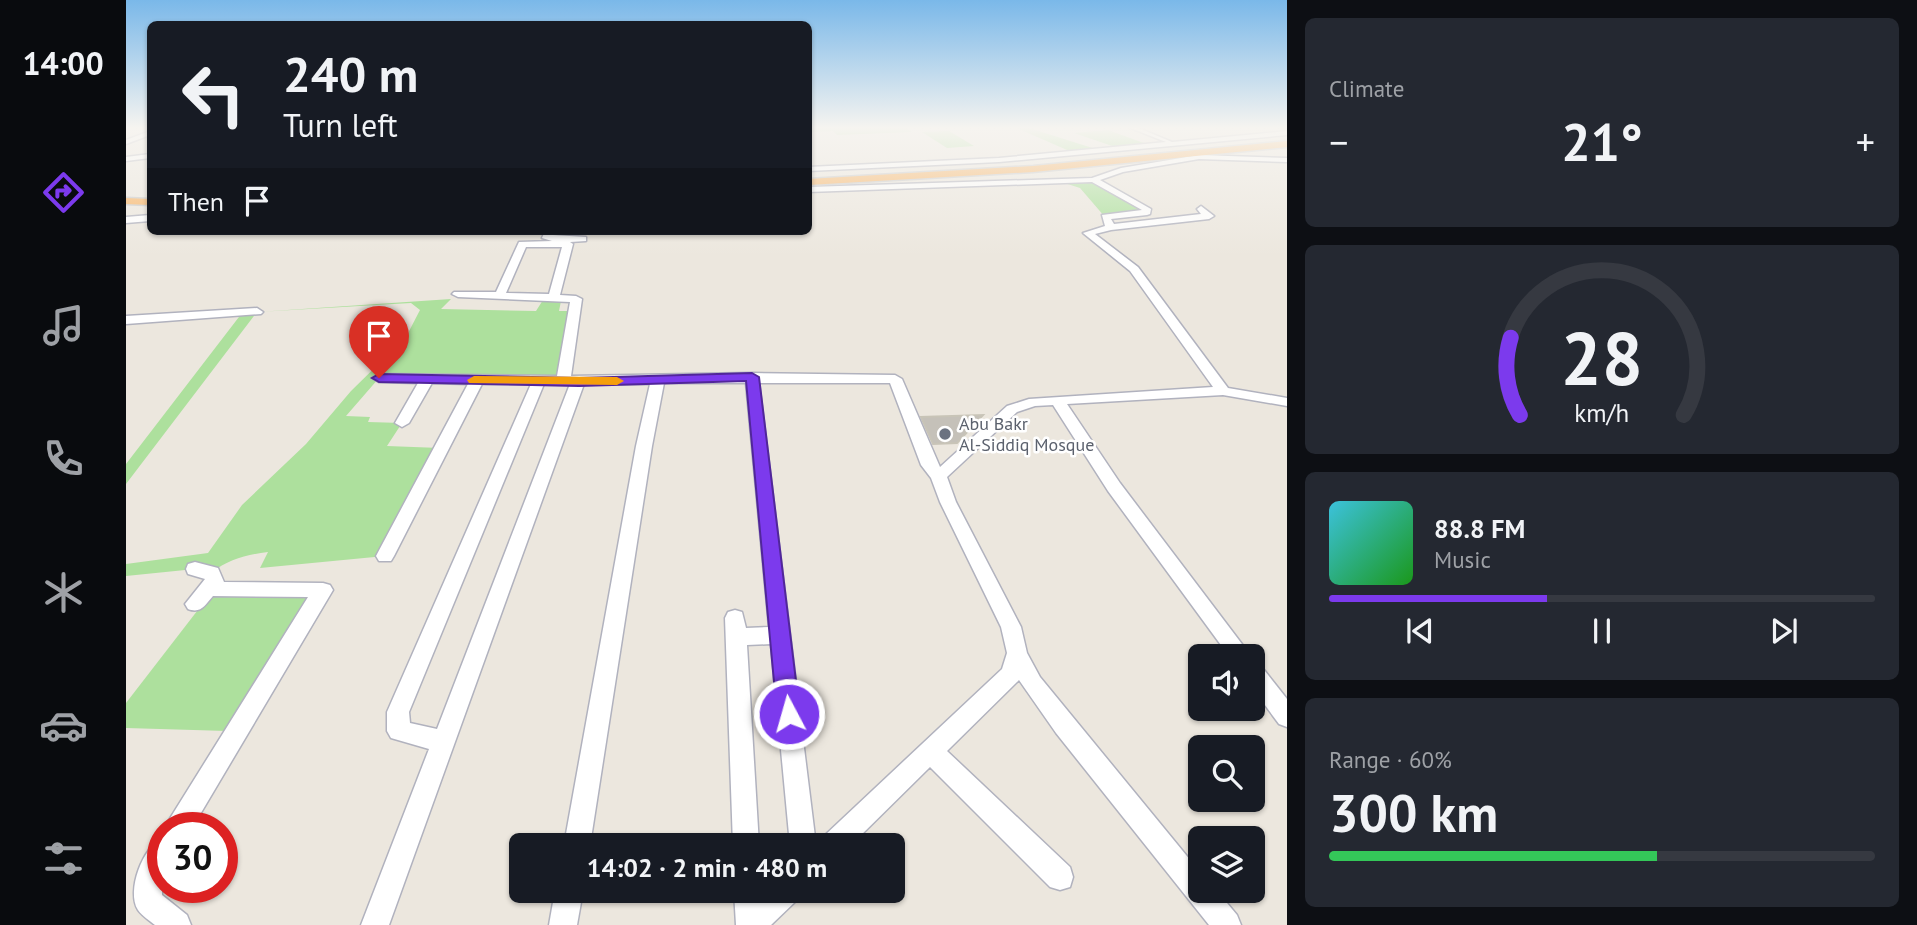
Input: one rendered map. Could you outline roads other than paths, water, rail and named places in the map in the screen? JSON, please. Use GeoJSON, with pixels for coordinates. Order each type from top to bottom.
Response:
{"type":"FeatureCollection","features":[{"type":"Feature","properties":{"kind":"highway"},"geometry":{"type":"LineString","coordinates":[[812,176],[912,170]]}},
{"type":"Feature","properties":{"kind":"highway"},"geometry":{"type":"LineString","coordinates":[[812,182],[1013,170]]}},
{"type":"Feature","properties":{"kind":"highway"},"geometry":{"type":"LineString","coordinates":[[126,195],[147,196]]}},
{"type":"Feature","properties":{"kind":"highway"},"geometry":{"type":"LineString","coordinates":[[126,201],[147,202]]}},
{"type":"Feature","properties":{"kind":"street"},"geometry":{"type":"LineString","coordinates":[[812,190],[1093,180],[1121,170]]}},
{"type":"Feature","properties":{"kind":"street"},"geometry":{"type":"LineString","coordinates":[[1093,180],[1147,209],[1147,212],[1105,217],[1111,227]]}},
{"type":"Feature","properties":{"kind":"street"},"geometry":{"type":"LineString","coordinates":[[1201,209],[1209,216],[1111,227],[1088,233],[1134,269],[1223,391]]}},
{"type":"Feature","properties":{"kind":"street"},"geometry":{"type":"LineString","coordinates":[[126,219],[147,218]]}},
{"type":"Feature","properties":{"kind":"street"},"geometry":{"type":"LineString","coordinates":[[499,297],[527,235]]}},
{"type":"Feature","properties":{"kind":"street"},"geometry":{"type":"LineString","coordinates":[[548,235],[547,238],[565,241]]}},
{"type":"Feature","properties":{"kind":"street"},"geometry":{"type":"LineString","coordinates":[[522,244],[583,239]]}},
{"type":"Feature","properties":{"kind":"street"},"geometry":{"type":"LineString","coordinates":[[554,299],[568,244],[565,241]]}},
{"type":"Feature","properties":{"kind":"street"},"geometry":{"type":"LineString","coordinates":[[375,925],[444,743],[571,382],[576,299],[458,294]]}},
{"type":"Feature","properties":{"kind":"street"},"geometry":{"type":"LineString","coordinates":[[126,320],[257,312]]}},
{"type":"Feature","properties":{"kind":"street"},"geometry":{"type":"LineString","coordinates":[[752,377],[802,833]]}},
{"type":"Feature","properties":{"kind":"street"},"geometry":{"type":"LineString","coordinates":[[379,378],[571,382],[752,377],[895,379],[929,465],[939,476],[948,502],[1011,627],[1017,653],[1032,684],[1227,925]]}},
{"type":"Feature","properties":{"kind":"street"},"geometry":{"type":"LineString","coordinates":[[578,833],[644,446],[658,379]]}},
{"type":"Feature","properties":{"kind":"street"},"geometry":{"type":"LineString","coordinates":[[402,423],[427,380]]}},
{"type":"Feature","properties":{"kind":"street"},"geometry":{"type":"LineString","coordinates":[[384,556],[477,380]]}},
{"type":"Feature","properties":{"kind":"street"},"geometry":{"type":"LineString","coordinates":[[444,743],[399,731],[398,712],[539,381]]}},
{"type":"Feature","properties":{"kind":"street"},"geometry":{"type":"LineString","coordinates":[[939,476],[1012,409],[1034,402],[1223,391],[1287,402]]}},
{"type":"Feature","properties":{"kind":"street"},"geometry":{"type":"LineString","coordinates":[[1058,402],[1114,487],[1232,644]]}},
{"type":"Feature","properties":{"kind":"street"},"geometry":{"type":"LineString","coordinates":[[187,812],[323,590],[202,596],[216,580],[211,573],[195,569]]}},
{"type":"Feature","properties":{"kind":"street"},"geometry":{"type":"LineString","coordinates":[[745,833],[735,627],[780,635]]}},
{"type":"Feature","properties":{"kind":"street"},"geometry":{"type":"LineString","coordinates":[[845,833],[1011,674],[1017,653]]}},
{"type":"Feature","properties":{"kind":"street"},"geometry":{"type":"LineString","coordinates":[[1265,688],[1287,717]]}},
{"type":"Feature","properties":{"kind":"street"},"geometry":{"type":"LineString","coordinates":[[930,751],[1060,877]]}},
{"type":"Feature","properties":{"kind":"street"},"geometry":{"type":"LineString","coordinates":[[150,903],[177,925]]}},
{"type":"Feature","properties":{"kind":"street"},"geometry":{"type":"LineString","coordinates":[[563,925],[567,903]]}},
{"type":"Feature","properties":{"kind":"street"},"geometry":{"type":"LineString","coordinates":[[758,915],[772,903]]}},
{"type":"Feature","properties":{"kind":"place","name":"Abu Bakr Al-Siddiq Mosque"},"geometry":{"type":"Point","coordinates":[945,434]}}]}
